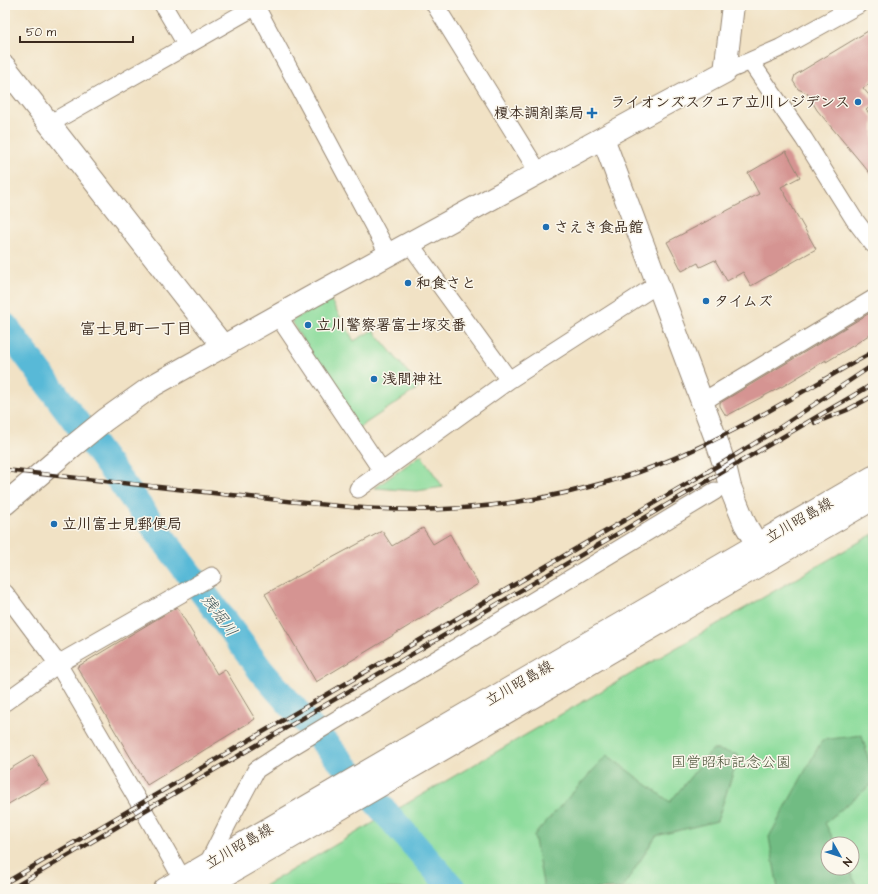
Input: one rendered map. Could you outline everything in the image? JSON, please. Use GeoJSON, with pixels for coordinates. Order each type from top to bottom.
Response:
{"type":"FeatureCollection","features":[{"type":"Feature","properties":{"kind":"main road"},"geometry":{"type":"LineString","coordinates":[[5,504],[105,420],[154,385],[389,254],[410,244],[725,72],[733,5]]}},
{"type":"Feature","properties":{"kind":"main road"},"geometry":{"type":"LineString","coordinates":[[5,68],[224,346]]}},
{"type":"Feature","properties":{"kind":"main road"},"geometry":{"type":"LineString","coordinates":[[603,138],[724,462],[730,487],[745,524],[762,553]]}},
{"type":"Feature","properties":{"kind":"main road","name":"立川昭島線"},"geometry":{"type":"LineString","coordinates":[[202,889],[328,805],[762,553],[873,478]]}},
{"type":"Feature","properties":{"kind":"main road","name":"立川昭島線"},"geometry":{"type":"LineString","coordinates":[[762,553],[873,499]]}},
{"type":"Feature","properties":{"kind":"main road","name":"立川昭島線"},"geometry":{"type":"LineString","coordinates":[[178,886],[208,863],[328,805]]}},
{"type":"Feature","properties":{"kind":"street"},"geometry":{"type":"LineString","coordinates":[[163,5],[187,46]]}},
{"type":"Feature","properties":{"kind":"street"},"geometry":{"type":"LineString","coordinates":[[49,124],[257,5],[389,254]]}},
{"type":"Feature","properties":{"kind":"street"},"geometry":{"type":"LineString","coordinates":[[435,5],[539,173]]}},
{"type":"Feature","properties":{"kind":"street"},"geometry":{"type":"LineString","coordinates":[[725,72],[780,48],[858,5]]}},
{"type":"Feature","properties":{"kind":"street"},"geometry":{"type":"LineString","coordinates":[[750,61],[804,139],[854,219],[873,244]]}},
{"type":"Feature","properties":{"kind":"street"},"geometry":{"type":"LineString","coordinates":[[410,244],[509,380]]}},
{"type":"Feature","properties":{"kind":"street"},"geometry":{"type":"LineString","coordinates":[[358,489],[509,380],[658,284]]}},
{"type":"Feature","properties":{"kind":"street"},"geometry":{"type":"LineString","coordinates":[[702,402],[873,299]]}},
{"type":"Feature","properties":{"kind":"street"},"geometry":{"type":"LineString","coordinates":[[278,316],[382,471]]}},
{"type":"Feature","properties":{"kind":"street"},"geometry":{"type":"LineString","coordinates":[[208,863],[256,770],[288,749],[715,492]]}},
{"type":"Feature","properties":{"kind":"street"},"geometry":{"type":"LineString","coordinates":[[5,702],[58,664],[212,576]]}},
{"type":"Feature","properties":{"kind":"street"},"geometry":{"type":"LineString","coordinates":[[5,593],[58,664],[144,811],[178,886]]}},
{"type":"Feature","properties":{"kind":"green space"},"geometry":{"type":"Polygon","coordinates":[[[330,299],[354,341],[373,330],[420,387],[357,429],[291,321],[330,299]]]}},
{"type":"Feature","properties":{"kind":"green space"},"geometry":{"type":"Polygon","coordinates":[[[421,455],[443,487],[417,491],[375,488],[421,455]]]}},
{"type":"Feature","properties":{"kind":"green space","name":"国営昭和記念公園"},"geometry":{"type":"Polygon","coordinates":[[[873,534],[873,889],[259,889],[873,534]]]}},
{"type":"Feature","properties":{"kind":"green space"},"geometry":{"type":"Polygon","coordinates":[[[862,735],[873,777],[873,783],[825,823],[832,836],[820,836],[820,876],[852,876],[859,889],[778,889],[769,837],[822,740],[862,735]]]}},
{"type":"Feature","properties":{"kind":"green space"},"geometry":{"type":"Polygon","coordinates":[[[713,749],[739,755],[717,821],[656,836],[622,889],[544,889],[534,835],[607,755],[670,802],[713,749]]]}},
{"type":"Feature","properties":{"kind":"building","name":"ライオンズスクエア立川レジデンス"},"geometry":{"type":"Polygon","coordinates":[[[873,28],[873,79],[870,81],[871,83],[863,88],[873,100],[873,104],[866,110],[873,118],[873,177],[817,110],[807,93],[798,89],[793,81],[795,75],[873,28]]]}},
{"type":"Feature","properties":{"kind":"building"},"geometry":{"type":"Polygon","coordinates":[[[786,151],[800,177],[781,187],[816,249],[751,286],[743,272],[727,281],[715,260],[700,267],[698,263],[682,271],[667,242],[759,194],[748,173],[786,151]]]}},
{"type":"Feature","properties":{"kind":"building"},"geometry":{"type":"Polygon","coordinates":[[[873,311],[873,332],[826,362],[826,360],[785,385],[726,416],[720,406],[720,403],[873,311]]]}},
{"type":"Feature","properties":{"kind":"building"},"geometry":{"type":"Polygon","coordinates":[[[423,528],[433,544],[450,534],[478,584],[316,682],[265,594],[382,531],[392,546],[423,528]]]}},
{"type":"Feature","properties":{"kind":"building"},"geometry":{"type":"Polygon","coordinates":[[[177,607],[217,674],[225,669],[255,719],[147,785],[77,667],[177,607]]]}},
{"type":"Feature","properties":{"kind":"building"},"geometry":{"type":"Polygon","coordinates":[[[33,755],[48,781],[5,806],[5,772],[33,755]]]}},
{"type":"Feature","properties":{"kind":"waterway","name":"残堀川"},"geometry":{"type":"LineString","coordinates":[[5,326],[262,672],[453,889]]}},
{"type":"Feature","properties":{"kind":"railway"},"geometry":{"type":"LineString","coordinates":[[5,470],[365,508],[417,510],[449,509],[513,502],[545,497],[608,482],[670,460],[700,447],[758,417],[873,352]]}},
{"type":"Feature","properties":{"kind":"railway"},"geometry":{"type":"LineString","coordinates":[[5,883],[724,462],[776,430],[873,365]]}},
{"type":"Feature","properties":{"kind":"railway"},"geometry":{"type":"LineString","coordinates":[[11,889],[873,384]]}},
{"type":"Feature","properties":{"kind":"railway"},"geometry":{"type":"LineString","coordinates":[[815,423],[847,410],[873,396]]}},
{"type":"Feature","properties":{"kind":"place","name":"ライオンズスクエア立川レジデンス"},"geometry":{"type":"Point","coordinates":[858,102]}},
{"type":"Feature","properties":{"kind":"place","name":"榎本調剤薬局"},"geometry":{"type":"Point","coordinates":[592,113]}},
{"type":"Feature","properties":{"kind":"place","name":"さえき食品館"},"geometry":{"type":"Point","coordinates":[546,227]}},
{"type":"Feature","properties":{"kind":"place","name":"和食さと"},"geometry":{"type":"Point","coordinates":[408,283]}},
{"type":"Feature","properties":{"kind":"place","name":"タイムズ"},"geometry":{"type":"Point","coordinates":[706,301]}},
{"type":"Feature","properties":{"kind":"place","name":"立川警察署富士塚交番"},"geometry":{"type":"Point","coordinates":[308,325]}},
{"type":"Feature","properties":{"kind":"place","name":"浅間神社"},"geometry":{"type":"Point","coordinates":[374,379]}},
{"type":"Feature","properties":{"kind":"place","name":"立川富士見郵便局"},"geometry":{"type":"Point","coordinates":[54,524]}},
{"type":"Feature","properties":{"kind":"district","name":"富士見町一丁目"},"geometry":{"type":"Point","coordinates":[136,328]}}]}
